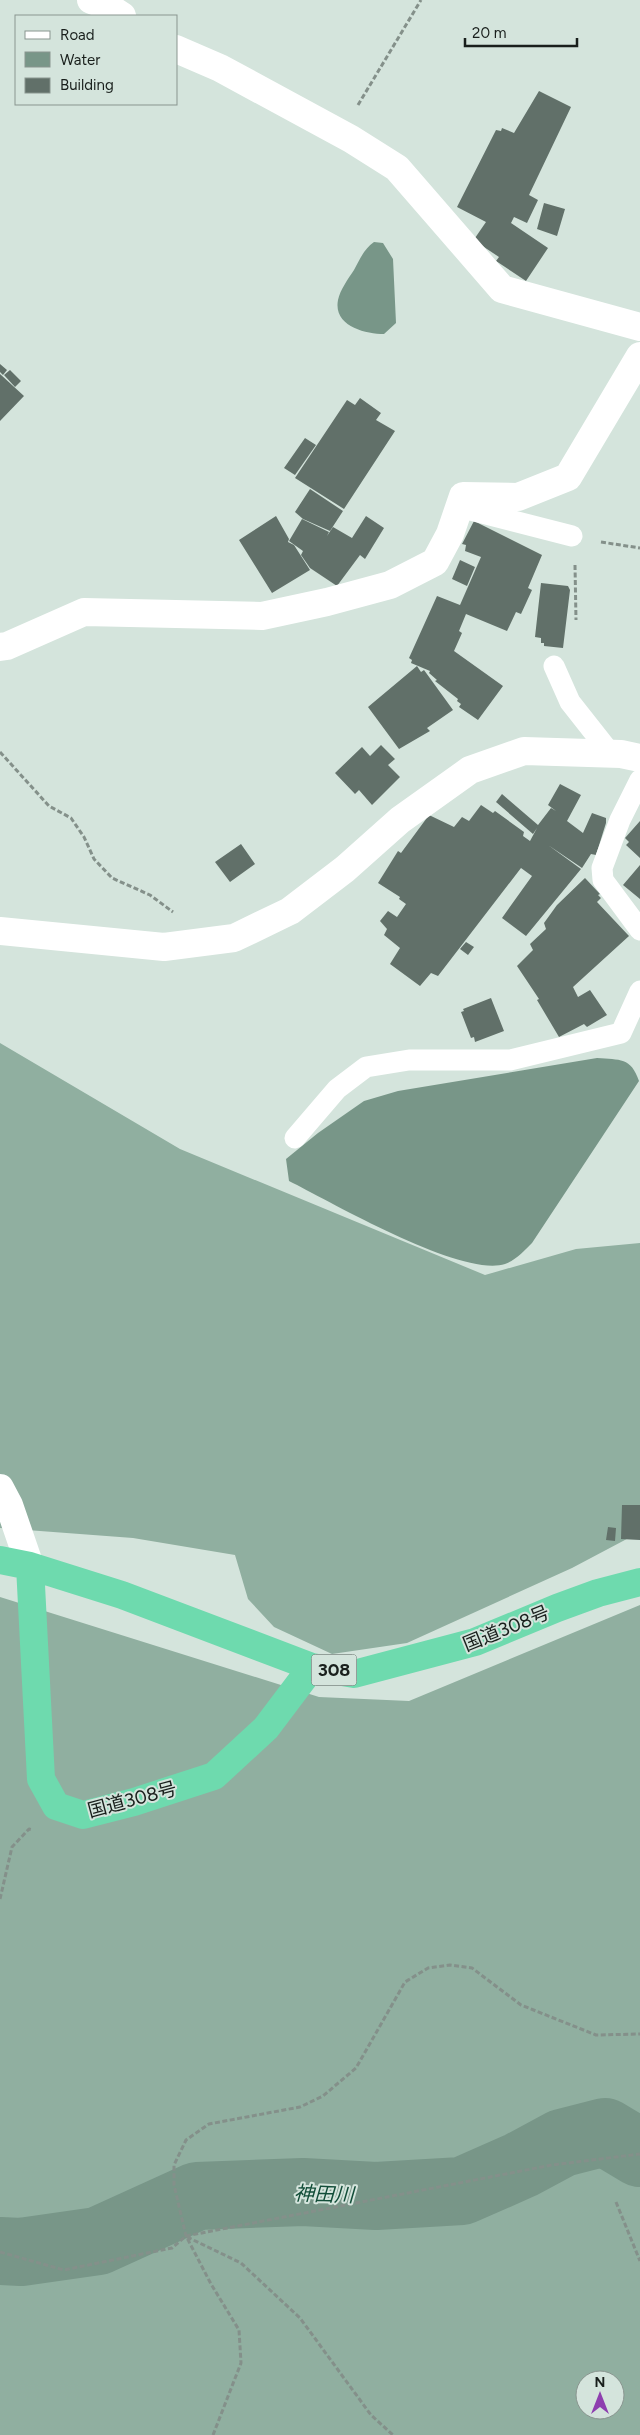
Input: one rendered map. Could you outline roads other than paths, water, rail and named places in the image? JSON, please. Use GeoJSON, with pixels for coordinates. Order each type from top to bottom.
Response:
{"type":"FeatureCollection","features":[{"type":"Feature","properties":{"kind":"highway","name":"国道308号"},"geometry":{"type":"LineString","coordinates":[[0,1560],[30,1566],[122,1595],[312,1667],[354,1674],[475,1642],[598,1593],[640,1582]]}},
{"type":"Feature","properties":{"kind":"highway","name":"国道308号"},"geometry":{"type":"LineString","coordinates":[[30,1566],[41,1779],[56,1806],[84,1814],[134,1802],[214,1776],[266,1728],[312,1667]]}},
{"type":"Feature","properties":{"kind":"street"},"geometry":{"type":"LineString","coordinates":[[91,0],[107,6],[120,15]]}},
{"type":"Feature","properties":{"kind":"street"},"geometry":{"type":"LineString","coordinates":[[178,50],[220,68],[341,134],[397,168],[502,289],[640,327]]}},
{"type":"Feature","properties":{"kind":"street"},"geometry":{"type":"LineString","coordinates":[[0,647],[7,646],[84,612],[262,616],[390,585],[435,562],[450,534],[463,496],[518,497],[568,477],[640,356]]}},
{"type":"Feature","properties":{"kind":"street"},"geometry":{"type":"LineString","coordinates":[[0,932],[164,947],[234,938],[290,911],[345,869],[400,820],[470,770],[524,750],[611,754],[640,758]]}},
{"type":"Feature","properties":{"kind":"street"},"geometry":{"type":"LineString","coordinates":[[0,1488],[9,1505],[30,1566]]}},
{"type":"Feature","properties":{"kind":"lane"},"geometry":{"type":"LineString","coordinates":[[459,507],[572,536]]}},
{"type":"Feature","properties":{"kind":"lane"},"geometry":{"type":"LineString","coordinates":[[554,666],[570,702],[611,754]]}},
{"type":"Feature","properties":{"kind":"lane"},"geometry":{"type":"LineString","coordinates":[[640,780],[617,828],[602,868],[603,880],[640,930]]}},
{"type":"Feature","properties":{"kind":"lane"},"geometry":{"type":"LineString","coordinates":[[295,1138],[337,1089],[366,1066],[409,1060],[510,1060],[621,1033],[640,991]]}},
{"type":"Feature","properties":{"kind":"water"},"geometry":{"type":"Polygon","coordinates":[[[374,242],[383,243],[393,259],[396,323],[384,334],[376,334],[352,327],[340,316],[338,309],[338,300],[342,288],[362,254],[374,242]]]}},
{"type":"Feature","properties":{"kind":"water"},"geometry":{"type":"Polygon","coordinates":[[[597,1058],[624,1061],[636,1073],[639,1081],[532,1243],[516,1258],[505,1264],[485,1265],[459,1260],[429,1249],[364,1220],[289,1181],[286,1159],[318,1133],[364,1101],[398,1091],[597,1058]]]}},
{"type":"Feature","properties":{"kind":"waterway","name":"神田川"},"geometry":{"type":"LineString","coordinates":[[0,2251],[21,2252],[98,2241],[197,2196],[303,2192],[376,2196],[462,2191],[521,2165],[562,2143],[605,2132],[640,2153]]}}]}
